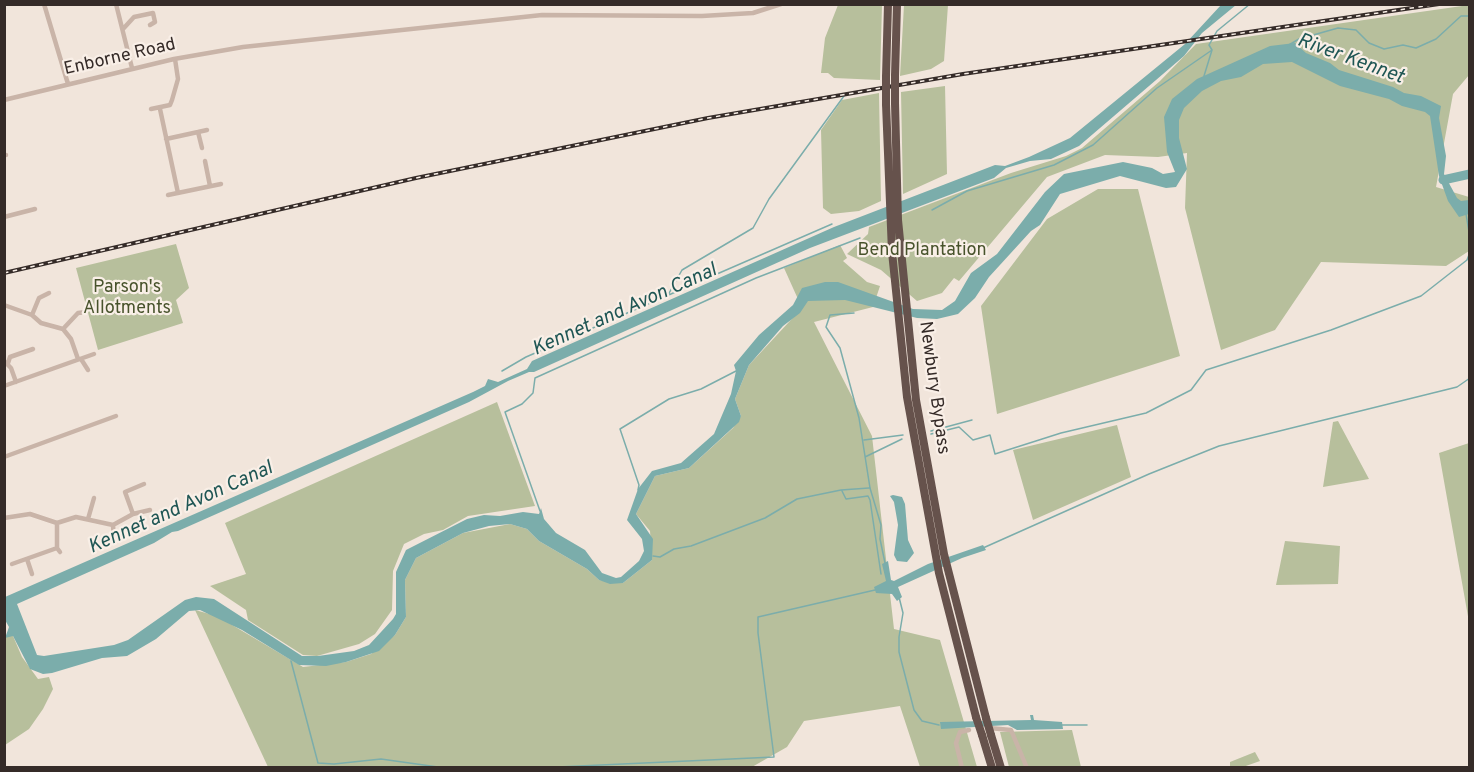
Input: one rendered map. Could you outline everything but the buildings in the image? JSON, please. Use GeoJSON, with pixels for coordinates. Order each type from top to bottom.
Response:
{"type":"FeatureCollection","features":[{"type":"Feature","properties":{"kind":"highway","name":"Newbury Bypass"},"geometry":{"type":"LineString","coordinates":[[888,4],[895,288],[923,442],[943,571],[981,718],[979,732],[992,768]]}},
{"type":"Feature","properties":{"kind":"highway","name":"Newbury Bypass"},"geometry":{"type":"LineString","coordinates":[[890,76],[897,4]]}},
{"type":"Feature","properties":{"kind":"highway","name":"Newbury Bypass"},"geometry":{"type":"LineString","coordinates":[[894,221],[904,293],[903,327]]}},
{"type":"Feature","properties":{"kind":"highway","name":"Newbury Bypass"},"geometry":{"type":"LineString","coordinates":[[979,732],[1001,768]]}},
{"type":"Feature","properties":{"kind":"street"},"geometry":{"type":"LineString","coordinates":[[44,4],[68,84]]}},
{"type":"Feature","properties":{"kind":"street"},"geometry":{"type":"LineString","coordinates":[[116,4],[132,68]]}},
{"type":"Feature","properties":{"kind":"street","name":"Enborne Road"},"geometry":{"type":"LineString","coordinates":[[4,100],[175,58],[243,48],[542,15],[632,18],[753,14],[781,4]]}},
{"type":"Feature","properties":{"kind":"street"},"geometry":{"type":"LineString","coordinates":[[123,29],[134,17],[153,13],[155,22],[150,25]]}},
{"type":"Feature","properties":{"kind":"street"},"geometry":{"type":"LineString","coordinates":[[151,109],[160,109],[170,105],[177,86],[175,58]]}},
{"type":"Feature","properties":{"kind":"street"},"geometry":{"type":"LineString","coordinates":[[160,109],[178,193]]}},
{"type":"Feature","properties":{"kind":"street"},"geometry":{"type":"LineString","coordinates":[[166,140],[207,130]]}},
{"type":"Feature","properties":{"kind":"street"},"geometry":{"type":"LineString","coordinates":[[198,132],[201,148]]}},
{"type":"Feature","properties":{"kind":"street"},"geometry":{"type":"LineString","coordinates":[[205,160],[210,186]]}},
{"type":"Feature","properties":{"kind":"street"},"geometry":{"type":"LineString","coordinates":[[168,195],[221,184]]}},
{"type":"Feature","properties":{"kind":"street"},"geometry":{"type":"LineString","coordinates":[[4,217],[35,209]]}},
{"type":"Feature","properties":{"kind":"street"},"geometry":{"type":"LineString","coordinates":[[32,315],[39,298],[49,293]]}},
{"type":"Feature","properties":{"kind":"street"},"geometry":{"type":"LineString","coordinates":[[4,305],[32,315],[41,323],[63,329],[71,339],[79,359],[88,370]]}},
{"type":"Feature","properties":{"kind":"street"},"geometry":{"type":"LineString","coordinates":[[73,306],[78,313]]}},
{"type":"Feature","properties":{"kind":"street"},"geometry":{"type":"LineString","coordinates":[[63,329],[78,313],[86,312]]}},
{"type":"Feature","properties":{"kind":"street"},"geometry":{"type":"LineString","coordinates":[[16,382],[7,358],[33,349]]}},
{"type":"Feature","properties":{"kind":"street"},"geometry":{"type":"LineString","coordinates":[[4,386],[94,354]]}},
{"type":"Feature","properties":{"kind":"street"},"geometry":{"type":"LineString","coordinates":[[36,366],[38,374]]}},
{"type":"Feature","properties":{"kind":"street"},"geometry":{"type":"LineString","coordinates":[[4,457],[116,416]]}},
{"type":"Feature","properties":{"kind":"street"},"geometry":{"type":"LineString","coordinates":[[133,514],[125,492],[144,484]]}},
{"type":"Feature","properties":{"kind":"street"},"geometry":{"type":"LineString","coordinates":[[88,519],[95,499]]}},
{"type":"Feature","properties":{"kind":"street"},"geometry":{"type":"LineString","coordinates":[[4,518],[30,514],[57,523],[68,518],[88,519],[113,525],[133,514],[150,510]]}},
{"type":"Feature","properties":{"kind":"street"},"geometry":{"type":"LineString","coordinates":[[12,564],[58,550],[57,523]]}},
{"type":"Feature","properties":{"kind":"street"},"geometry":{"type":"LineString","coordinates":[[108,542],[114,540],[113,525]]}},
{"type":"Feature","properties":{"kind":"street"},"geometry":{"type":"LineString","coordinates":[[27,559],[32,574]]}},
{"type":"Feature","properties":{"kind":"street"},"geometry":{"type":"LineString","coordinates":[[962,768],[956,743],[960,732],[979,732],[1001,727],[1011,730],[1027,768]]}},
{"type":"Feature","properties":{"kind":"green space"},"geometry":{"type":"Polygon","coordinates":[[[838,5],[882,5],[880,80],[834,78],[828,73],[821,73],[825,38],[838,5]]]}},
{"type":"Feature","properties":{"kind":"green space"},"geometry":{"type":"Polygon","coordinates":[[[904,5],[948,5],[944,61],[931,69],[900,76],[904,5]]]}},
{"type":"Feature","properties":{"kind":"green space","name":"Bend Plantation"},"geometry":{"type":"Polygon","coordinates":[[[1469,5],[1469,75],[1453,94],[1436,187],[1469,197],[1469,251],[1446,266],[1321,262],[1275,330],[1221,350],[1185,208],[1187,153],[1158,157],[1105,155],[1047,177],[959,281],[954,278],[942,293],[917,301],[881,270],[847,254],[868,234],[869,227],[1011,173],[1066,156],[1082,148],[1160,81],[1196,44],[1469,5]]]}},
{"type":"Feature","properties":{"kind":"green space"},"geometry":{"type":"Polygon","coordinates":[[[945,86],[947,174],[903,194],[901,92],[945,86]]]}},
{"type":"Feature","properties":{"kind":"green space"},"geometry":{"type":"Polygon","coordinates":[[[879,93],[881,201],[859,211],[831,214],[823,208],[821,130],[842,100],[879,93]]]}},
{"type":"Feature","properties":{"kind":"green space"},"geometry":{"type":"Polygon","coordinates":[[[1098,189],[1138,189],[1180,356],[997,414],[981,306],[1047,219],[1098,189]]]}},
{"type":"Feature","properties":{"kind":"green space","name":"Parson's Allotments"},"geometry":{"type":"Polygon","coordinates":[[[176,244],[189,288],[176,300],[183,323],[98,350],[76,268],[176,244]]]}},
{"type":"Feature","properties":{"kind":"green space"},"geometry":{"type":"Polygon","coordinates":[[[840,245],[847,258],[843,261],[867,282],[880,286],[873,307],[814,322],[872,436],[894,629],[940,640],[977,767],[920,767],[900,706],[804,721],[787,747],[752,767],[268,767],[195,610],[217,616],[303,667],[346,662],[371,654],[395,635],[406,617],[405,580],[416,558],[463,533],[510,524],[527,529],[539,541],[587,569],[599,580],[623,583],[652,560],[650,531],[636,514],[655,476],[689,468],[733,428],[741,416],[735,399],[749,365],[802,308],[784,268],[840,245]]]}},
{"type":"Feature","properties":{"kind":"green space"},"geometry":{"type":"Polygon","coordinates":[[[497,402],[535,506],[468,516],[443,530],[424,534],[404,544],[393,571],[392,610],[375,634],[359,644],[317,656],[303,655],[248,620],[246,610],[210,586],[246,574],[225,523],[497,402]]]}},
{"type":"Feature","properties":{"kind":"green space"},"geometry":{"type":"Polygon","coordinates":[[[1338,421],[1369,479],[1323,487],[1333,422],[1338,421]]]}},
{"type":"Feature","properties":{"kind":"green space"},"geometry":{"type":"Polygon","coordinates":[[[1117,425],[1131,477],[1033,520],[1013,450],[1117,425]]]}},
{"type":"Feature","properties":{"kind":"green space"},"geometry":{"type":"Polygon","coordinates":[[[1470,443],[1469,622],[1439,453],[1470,443]]]}},
{"type":"Feature","properties":{"kind":"green space"},"geometry":{"type":"Polygon","coordinates":[[[1285,541],[1340,546],[1338,584],[1276,585],[1285,541]]]}},
{"type":"Feature","properties":{"kind":"green space"},"geometry":{"type":"Polygon","coordinates":[[[13,636],[22,657],[38,679],[49,677],[53,689],[29,729],[5,745],[5,638],[13,636]]]}},
{"type":"Feature","properties":{"kind":"green space"},"geometry":{"type":"Polygon","coordinates":[[[1072,730],[1081,767],[1009,767],[1000,732],[1072,730]]]}},
{"type":"Feature","properties":{"kind":"green space"},"geometry":{"type":"Polygon","coordinates":[[[1255,752],[1260,761],[1243,767],[1230,767],[1230,762],[1255,752]]]}},
{"type":"Feature","properties":{"kind":"water"},"geometry":{"type":"Polygon","coordinates":[[[1221,5],[1236,5],[1202,33],[1184,56],[1079,146],[1051,159],[1030,161],[1006,168],[994,178],[810,248],[534,372],[508,381],[469,402],[172,532],[154,543],[17,604],[37,655],[44,656],[114,645],[128,640],[185,600],[196,597],[214,599],[302,656],[354,651],[369,645],[396,614],[396,572],[406,550],[467,519],[484,515],[500,516],[523,512],[539,514],[541,508],[544,519],[556,533],[585,550],[602,573],[616,578],[621,577],[639,561],[644,551],[642,539],[627,520],[638,489],[652,471],[681,463],[714,434],[731,394],[736,371],[734,365],[759,335],[793,305],[802,288],[825,282],[838,282],[913,309],[942,310],[955,301],[971,273],[997,254],[1045,192],[1064,174],[1123,162],[1152,168],[1163,174],[1175,172],[1167,152],[1164,117],[1172,99],[1197,79],[1270,46],[1295,43],[1306,53],[1330,63],[1339,70],[1393,87],[1404,93],[1421,96],[1441,106],[1439,118],[1446,156],[1444,174],[1457,198],[1461,201],[1469,200],[1469,214],[1459,217],[1448,201],[1439,176],[1430,116],[1425,112],[1402,106],[1389,99],[1340,86],[1292,62],[1263,64],[1241,77],[1221,81],[1202,91],[1184,108],[1179,120],[1179,138],[1187,169],[1176,187],[1166,188],[1120,176],[1060,194],[1040,225],[1031,231],[989,277],[975,298],[958,314],[937,319],[917,318],[845,300],[808,301],[800,313],[783,326],[749,365],[735,399],[741,416],[739,422],[689,468],[655,476],[636,514],[653,539],[652,560],[623,583],[610,584],[599,580],[587,569],[539,541],[527,529],[510,524],[489,526],[463,533],[416,558],[405,580],[406,617],[395,635],[379,651],[346,662],[326,666],[299,665],[242,630],[200,610],[189,611],[156,639],[127,656],[102,658],[52,673],[43,674],[30,669],[13,636],[5,638],[9,627],[5,620],[5,597],[473,392],[485,386],[488,379],[498,382],[527,369],[532,361],[834,227],[995,165],[1005,166],[1029,157],[1070,138],[1185,44],[1221,5]]]}},
{"type":"Feature","properties":{"kind":"water"},"geometry":{"type":"Polygon","coordinates":[[[890,496],[902,497],[905,504],[908,540],[914,553],[907,562],[897,561],[894,555],[898,525],[894,502],[890,496]]]}},
{"type":"Feature","properties":{"kind":"water"},"geometry":{"type":"Polygon","coordinates":[[[983,545],[986,550],[962,558],[898,587],[902,597],[897,601],[892,594],[876,593],[874,587],[886,581],[882,564],[888,561],[891,580],[894,581],[928,564],[983,545]]]}},
{"type":"Feature","properties":{"kind":"water"},"geometry":{"type":"Polygon","coordinates":[[[1030,715],[1033,715],[1034,720],[1062,722],[1063,729],[1017,730],[1008,725],[941,729],[940,722],[1031,720],[1030,715]]]}},
{"type":"Feature","properties":{"kind":"waterway"},"geometry":{"type":"LineString","coordinates":[[1204,76],[1212,50],[1209,45],[1217,31],[1250,4]]}},
{"type":"Feature","properties":{"kind":"waterway"},"geometry":{"type":"LineString","coordinates":[[1287,46],[1299,39],[1338,28],[1356,30],[1369,43],[1384,49],[1403,45],[1416,48],[1436,39],[1461,16],[1470,16]]}},
{"type":"Feature","properties":{"kind":"waterway"},"geometry":{"type":"LineString","coordinates":[[932,210],[967,191],[1054,165],[1093,145],[1157,88],[1212,50]]}},
{"type":"Feature","properties":{"kind":"waterway","name":"Kennet and Avon Canal"},"geometry":{"type":"LineString","coordinates":[[668,295],[682,270],[753,228],[769,199],[844,96]]}},
{"type":"Feature","properties":{"kind":"waterway","name":"River Kennet"},"geometry":{"type":"LineString","coordinates":[[1443,180],[1470,174]]}},
{"type":"Feature","properties":{"kind":"waterway"},"geometry":{"type":"LineString","coordinates":[[1466,214],[1470,238]]}},
{"type":"Feature","properties":{"kind":"waterway","name":"Kennet and Avon Canal"},"geometry":{"type":"LineString","coordinates":[[502,371],[526,357],[832,224]]}},
{"type":"Feature","properties":{"kind":"waterway"},"geometry":{"type":"LineString","coordinates":[[540,511],[505,412],[522,404],[533,393],[535,378],[756,278],[860,238]]}},
{"type":"Feature","properties":{"kind":"waterway"},"geometry":{"type":"LineString","coordinates":[[931,434],[959,427],[973,440],[990,435],[995,454],[1061,433],[1146,413],[1191,390],[1206,370],[1331,330],[1421,296],[1467,260],[1470,252]]}},
{"type":"Feature","properties":{"kind":"waterway"},"geometry":{"type":"LineString","coordinates":[[854,313],[830,315],[826,327],[840,348],[859,418],[870,488],[881,525],[880,539],[885,563]]}},
{"type":"Feature","properties":{"kind":"waterway"},"geometry":{"type":"LineString","coordinates":[[638,490],[639,485],[620,429],[669,399],[701,389],[738,370]]}},
{"type":"Feature","properties":{"kind":"waterway"},"geometry":{"type":"LineString","coordinates":[[983,548],[1149,474],[1219,446],[1457,387],[1470,378]]}},
{"type":"Feature","properties":{"kind":"waterway"},"geometry":{"type":"LineString","coordinates":[[931,431],[972,420]]}},
{"type":"Feature","properties":{"kind":"waterway"},"geometry":{"type":"LineString","coordinates":[[864,440],[903,435]]}},
{"type":"Feature","properties":{"kind":"waterway"},"geometry":{"type":"LineString","coordinates":[[865,457],[902,439]]}},
{"type":"Feature","properties":{"kind":"waterway"},"geometry":{"type":"LineString","coordinates":[[653,556],[660,557],[674,549],[691,546],[765,518],[797,499],[841,490],[869,488]]}},
{"type":"Feature","properties":{"kind":"waterway"},"geometry":{"type":"LineString","coordinates":[[842,491],[846,499],[868,496],[870,500],[881,574]]}},
{"type":"Feature","properties":{"kind":"waterway"},"geometry":{"type":"LineString","coordinates":[[536,768],[774,757],[758,633],[758,617],[875,590]]}},
{"type":"Feature","properties":{"kind":"waterway"},"geometry":{"type":"LineString","coordinates":[[899,597],[903,613],[899,652],[914,710],[922,721],[939,725]]}},
{"type":"Feature","properties":{"kind":"waterway"},"geometry":{"type":"LineString","coordinates":[[291,661],[318,763],[334,764],[381,759],[445,768]]}},
{"type":"Feature","properties":{"kind":"waterway"},"geometry":{"type":"LineString","coordinates":[[1061,725],[1087,725]]}},
{"type":"Feature","properties":{"kind":"railway"},"geometry":{"type":"LineString","coordinates":[[4,273],[416,178],[708,118],[963,74],[1439,4]]}}]}
